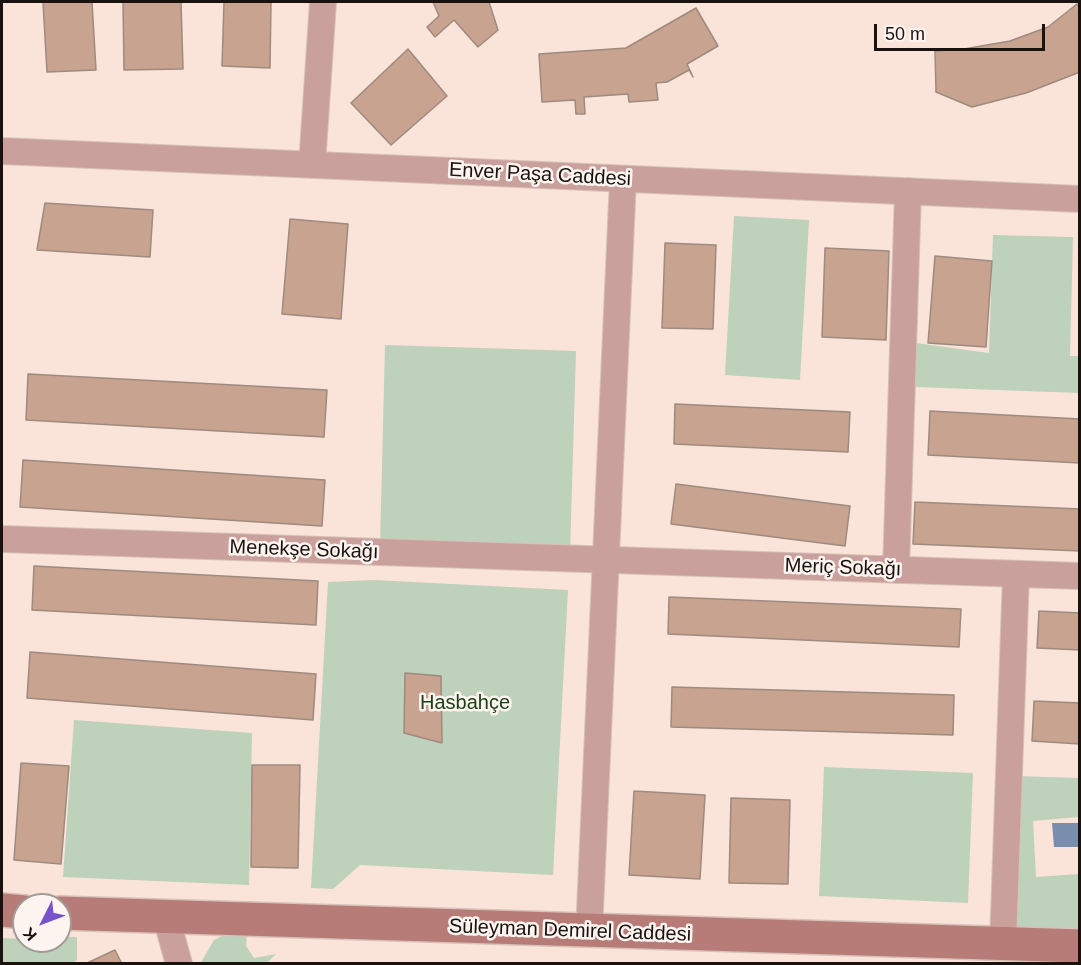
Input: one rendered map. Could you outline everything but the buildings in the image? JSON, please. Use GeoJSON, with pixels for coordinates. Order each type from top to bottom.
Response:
{"type":"FeatureCollection","features":[{"type":"Feature","properties":{"kind":"main road","name":"Süleyman Demirel Caddesi"},"geometry":{"type":"LineString","coordinates":[[72,913],[590,932],[1080,946]]}},
{"type":"Feature","properties":{"kind":"street"},"geometry":{"type":"LineString","coordinates":[[312,165],[323,2]]}},
{"type":"Feature","properties":{"kind":"street","name":"Enver Paşa Caddesi"},"geometry":{"type":"LineString","coordinates":[[2,151],[1080,199]]}},
{"type":"Feature","properties":{"kind":"street"},"geometry":{"type":"LineString","coordinates":[[590,932],[623,179]]}},
{"type":"Feature","properties":{"kind":"street"},"geometry":{"type":"LineString","coordinates":[[896,570],[908,191]]}},
{"type":"Feature","properties":{"kind":"street","name":"Menekşe Sokağı"},"geometry":{"type":"LineString","coordinates":[[2,539],[606,561]]}},
{"type":"Feature","properties":{"kind":"street","name":"Meriç Sokağı"},"geometry":{"type":"LineString","coordinates":[[606,561],[1080,576]]}},
{"type":"Feature","properties":{"kind":"street"},"geometry":{"type":"LineString","coordinates":[[1003,944],[1016,574]]}},
{"type":"Feature","properties":{"kind":"street"},"geometry":{"type":"LineString","coordinates":[[166,917],[179,963]]}},
{"type":"Feature","properties":{"kind":"green space"},"geometry":{"type":"Polygon","coordinates":[[[734,216],[809,220],[800,380],[725,375],[734,216]]]}},
{"type":"Feature","properties":{"kind":"green space"},"geometry":{"type":"Polygon","coordinates":[[[993,235],[1073,237],[1070,356],[1079,356],[1079,393],[915,387],[916,343],[989,353],[993,235]]]}},
{"type":"Feature","properties":{"kind":"green space"},"geometry":{"type":"Polygon","coordinates":[[[385,345],[576,351],[570,553],[380,547],[385,345]]]}},
{"type":"Feature","properties":{"kind":"green space","name":"Hasbahçe"},"geometry":{"type":"Polygon","coordinates":[[[374,580],[568,590],[553,875],[360,865],[333,889],[311,888],[328,582],[374,580]]]}},
{"type":"Feature","properties":{"kind":"green space"},"geometry":{"type":"Polygon","coordinates":[[[74,720],[252,733],[249,885],[63,877],[74,720]]]}},
{"type":"Feature","properties":{"kind":"green space"},"geometry":{"type":"Polygon","coordinates":[[[824,767],[973,773],[968,903],[819,896],[824,767]]]}},
{"type":"Feature","properties":{"kind":"green space"},"geometry":{"type":"Polygon","coordinates":[[[1016,776],[1079,778],[1079,817],[1033,821],[1036,877],[1079,874],[1079,930],[1010,931],[1016,776]]]}},
{"type":"Feature","properties":{"kind":"green space"},"geometry":{"type":"Polygon","coordinates":[[[226,934],[247,934],[246,946],[254,958],[276,954],[267,963],[200,964],[214,940],[226,934]]]}},
{"type":"Feature","properties":{"kind":"green space"},"geometry":{"type":"Polygon","coordinates":[[[72,937],[77,937],[77,960],[71,964],[2,963],[2,938],[12,939],[12,953],[72,953],[72,937]]]}},
{"type":"Feature","properties":{"kind":"water"},"geometry":{"type":"Polygon","coordinates":[[[1052,823],[1079,823],[1079,847],[1054,847],[1052,823]]]}}]}
